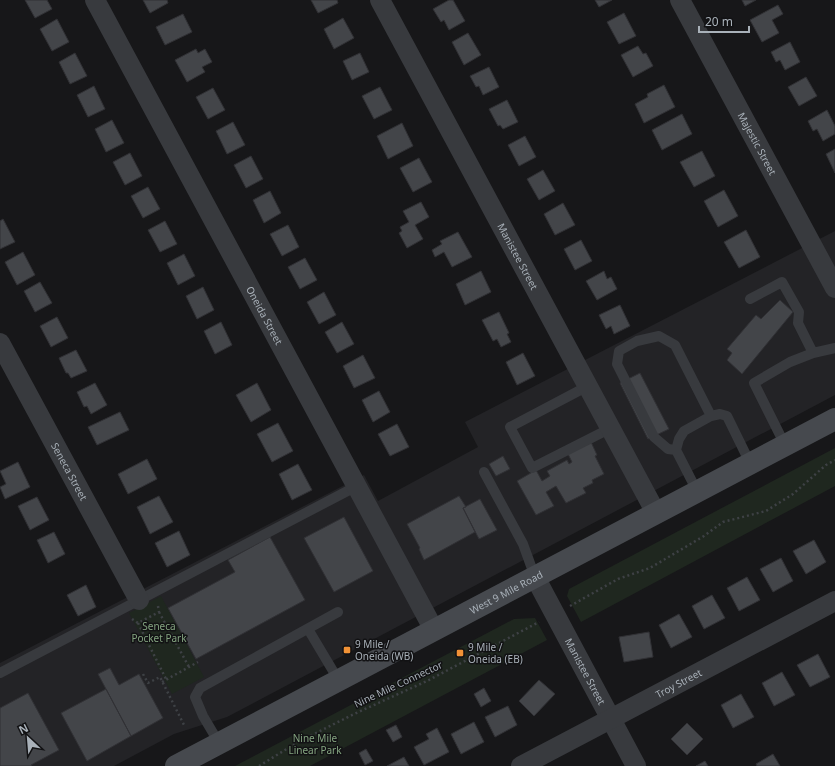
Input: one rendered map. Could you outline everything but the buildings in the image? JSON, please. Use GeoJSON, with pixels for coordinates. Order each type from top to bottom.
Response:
{"type":"FeatureCollection","features":[{"type":"Feature","properties":{"kind":"main road","name":"West 9 Mile Road"},"geometry":{"type":"LineString","coordinates":[[176,766],[835,418]]}},
{"type":"Feature","properties":{"kind":"street","name":"Oneida Street"},"geometry":{"type":"LineString","coordinates":[[95,0],[434,630]]}},
{"type":"Feature","properties":{"kind":"street","name":"Manistee Street"},"geometry":{"type":"LineString","coordinates":[[380,0],[656,513]]}},
{"type":"Feature","properties":{"kind":"street","name":"Majestic Street"},"geometry":{"type":"LineString","coordinates":[[680,0],[835,288]]}},
{"type":"Feature","properties":{"kind":"street","name":"Seneca Street"},"geometry":{"type":"LineString","coordinates":[[0,343],[138,600]]}},
{"type":"Feature","properties":{"kind":"street","name":"Manistee Street"},"geometry":{"type":"LineString","coordinates":[[535,577],[636,766]]}},
{"type":"Feature","properties":{"kind":"street","name":"Troy Street"},"geometry":{"type":"LineString","coordinates":[[521,766],[835,601]]}},
{"type":"Feature","properties":{"kind":"lane"},"geometry":{"type":"LineString","coordinates":[[750,299],[782,282],[799,312],[798,323],[813,353]]}},
{"type":"Feature","properties":{"kind":"lane"},"geometry":{"type":"LineString","coordinates":[[676,450],[668,449],[654,437],[617,364],[619,351],[637,341],[659,336],[674,345],[711,416]]}},
{"type":"Feature","properties":{"kind":"lane"},"geometry":{"type":"LineString","coordinates":[[785,445],[754,383],[790,362],[813,353],[835,348]]}},
{"type":"Feature","properties":{"kind":"lane"},"geometry":{"type":"LineString","coordinates":[[588,386],[510,426],[532,468],[611,428]]}},
{"type":"Feature","properties":{"kind":"lane"},"geometry":{"type":"LineString","coordinates":[[697,491],[676,450],[679,439],[684,431],[711,416],[720,414],[727,416],[750,464]]}},
{"type":"Feature","properties":{"kind":"lane"},"geometry":{"type":"LineString","coordinates":[[484,472],[523,544],[535,577]]}},
{"type":"Feature","properties":{"kind":"lane"},"geometry":{"type":"LineString","coordinates":[[0,673],[357,486]]}},
{"type":"Feature","properties":{"kind":"lane"},"geometry":{"type":"LineString","coordinates":[[219,743],[203,716],[195,697],[200,688],[338,612]]}},
{"type":"Feature","properties":{"kind":"lane"},"geometry":{"type":"LineString","coordinates":[[308,629],[339,681]]}},
{"type":"Feature","properties":{"kind":"path"},"geometry":{"type":"LineString","coordinates":[[566,607],[618,579],[650,568],[704,536],[723,522],[766,511],[793,494],[826,465],[835,460]]}},
{"type":"Feature","properties":{"kind":"path"},"geometry":{"type":"LineString","coordinates":[[159,612],[189,666]]}},
{"type":"Feature","properties":{"kind":"path","name":"Nine Mile Connector"},"geometry":{"type":"LineString","coordinates":[[259,766],[298,742],[426,680],[544,619]]}},
{"type":"Feature","properties":{"kind":"path"},"geometry":{"type":"LineString","coordinates":[[138,623],[166,679]]}},
{"type":"Feature","properties":{"kind":"path"},"geometry":{"type":"LineString","coordinates":[[162,682],[198,662]]}},
{"type":"Feature","properties":{"kind":"path"},"geometry":{"type":"LineString","coordinates":[[143,674],[148,683],[160,678],[184,725]]}},
{"type":"Feature","properties":{"kind":"shaded area"},"geometry":{"type":"Polygon","coordinates":[[[835,231],[835,395],[227,717],[174,734],[114,766],[0,766],[0,663],[364,475],[378,501],[478,447],[465,422],[835,231]]]}},
{"type":"Feature","properties":{"kind":"green space"},"geometry":{"type":"Polygon","coordinates":[[[835,448],[835,486],[581,622],[567,596],[569,589],[835,448]]]}},
{"type":"Feature","properties":{"kind":"green space","name":"Seneca Pocket Park"},"geometry":{"type":"Polygon","coordinates":[[[161,596],[204,677],[172,694],[129,613],[161,596]]]}},
{"type":"Feature","properties":{"kind":"green space","name":"Nine Mile Linear Park"},"geometry":{"type":"Polygon","coordinates":[[[535,618],[547,640],[310,766],[235,766],[514,619],[535,618]]]}},
{"type":"Feature","properties":{"kind":"place","name":"9 Mile / Oneida (WB)"},"geometry":{"type":"Point","coordinates":[347,650]}},
{"type":"Feature","properties":{"kind":"place","name":"9 Mile / Oneida (EB)"},"geometry":{"type":"Point","coordinates":[460,653]}}]}
